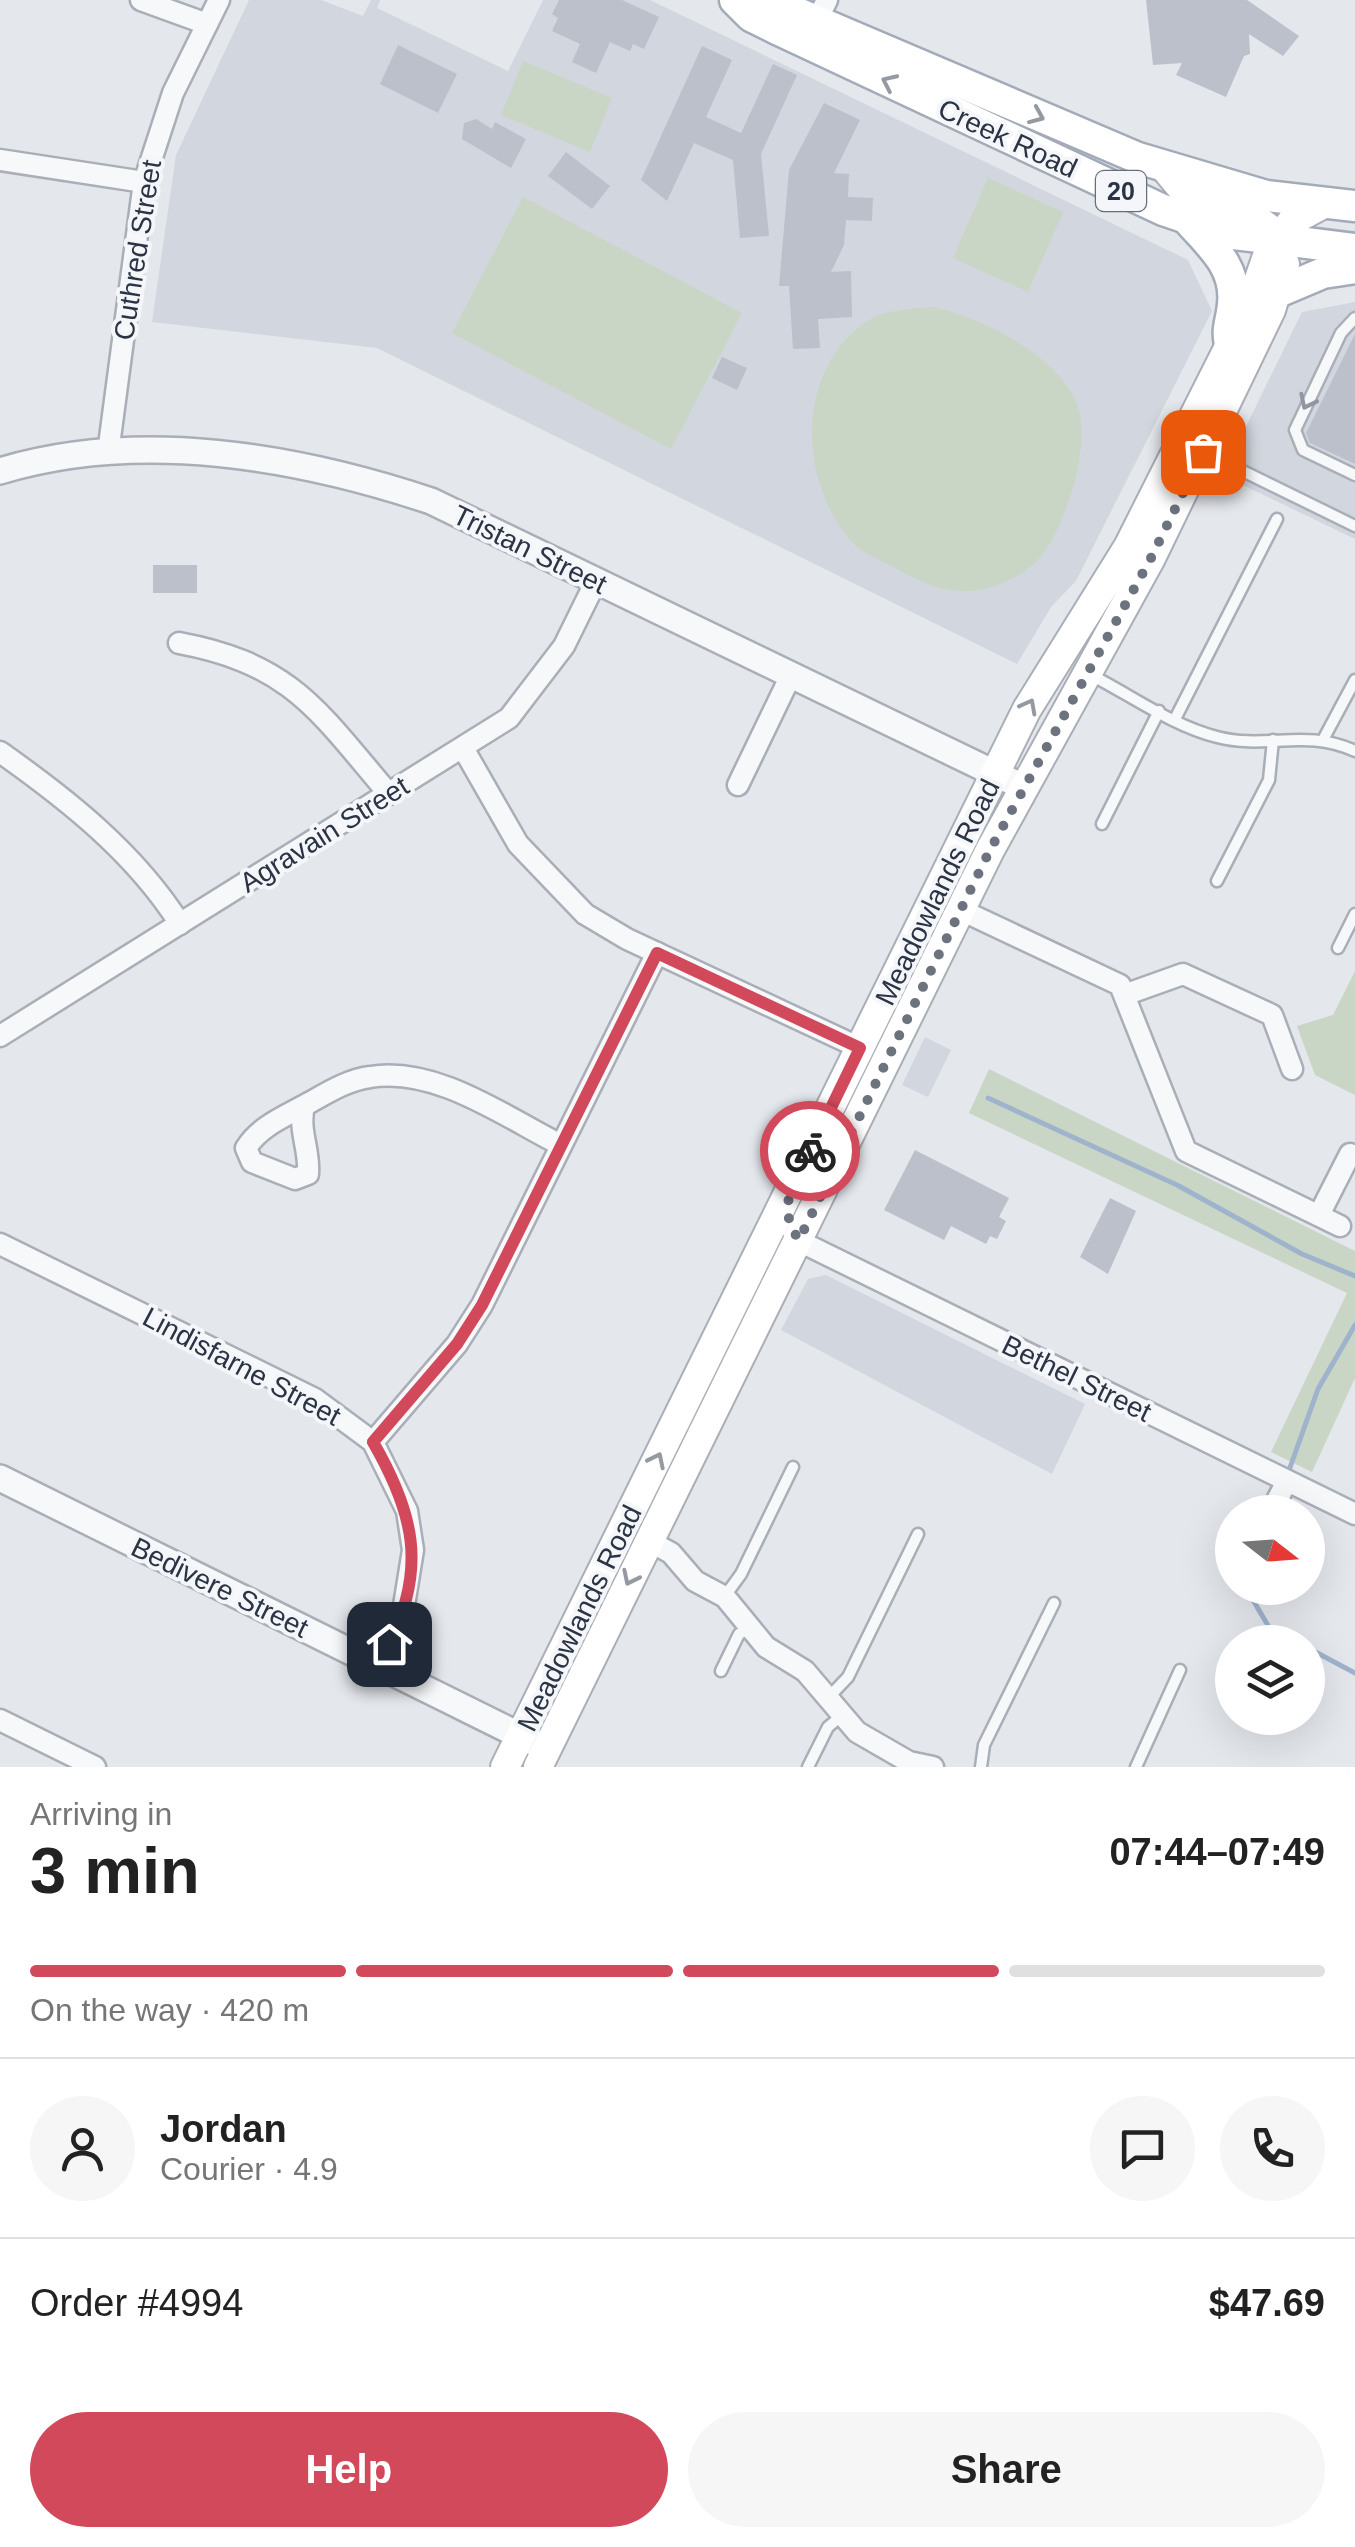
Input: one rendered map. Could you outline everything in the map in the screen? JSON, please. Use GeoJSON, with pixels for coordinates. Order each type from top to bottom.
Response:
{"type":"FeatureCollection","features":[{"type":"Feature","properties":{"kind":"main road","name":"Creek Road"},"geometry":{"type":"LineString","coordinates":[[735,0],[751,16],[816,21],[1186,218],[1234,234],[1355,249]]}},
{"type":"Feature","properties":{"kind":"main road","name":"Creek Road"},"geometry":{"type":"LineString","coordinates":[[767,0],[1164,166],[1233,188],[1322,205],[1355,206]]}},
{"type":"Feature","properties":{"kind":"main road"},"geometry":{"type":"LineString","coordinates":[[1164,166],[1188,196],[1260,220],[1276,240]]}},
{"type":"Feature","properties":{"kind":"main road","name":"Meadowlands Road"},"geometry":{"type":"LineString","coordinates":[[542,1758],[1023,787],[1151,558],[1230,344],[1276,240],[1292,221],[1322,205]]}},
{"type":"Feature","properties":{"kind":"main road"},"geometry":{"type":"LineString","coordinates":[[1186,218],[1220,255],[1232,279],[1234,300],[1226,329],[1230,344]]}},
{"type":"Feature","properties":{"kind":"main road","name":"Meadowlands Road"},"geometry":{"type":"LineString","coordinates":[[505,1767],[1044,677],[1192,446],[1278,292],[1284,264],[1276,240]]}},
{"type":"Feature","properties":{"kind":"main road"},"geometry":{"type":"LineString","coordinates":[[1278,292],[1322,273],[1355,268]]}},
{"type":"Feature","properties":{"kind":"street"},"geometry":{"type":"LineString","coordinates":[[141,0],[207,24]]}},
{"type":"Feature","properties":{"kind":"street","name":"Cuthred Street"},"geometry":{"type":"LineString","coordinates":[[108,453],[144,182],[173,94],[219,0]]}},
{"type":"Feature","properties":{"kind":"street"},"geometry":{"type":"LineString","coordinates":[[0,160],[144,182]]}},
{"type":"Feature","properties":{"kind":"street","name":"Tristan Street"},"geometry":{"type":"LineString","coordinates":[[0,471],[108,453],[212,454],[276,460],[360,478],[430,501],[1023,787]]}},
{"type":"Feature","properties":{"kind":"street","name":"Agravain Street"},"geometry":{"type":"LineString","coordinates":[[0,1036],[508,718],[537,687],[564,646],[596,581]]}},
{"type":"Feature","properties":{"kind":"street"},"geometry":{"type":"LineString","coordinates":[[179,643],[253,662],[286,682],[312,703],[388,794]]}},
{"type":"Feature","properties":{"kind":"street"},"geometry":{"type":"LineString","coordinates":[[738,785],[791,675]]}},
{"type":"Feature","properties":{"kind":"street"},"geometry":{"type":"LineString","coordinates":[[464,748],[518,844],[584,914],[657,953],[860,1048]]}},
{"type":"Feature","properties":{"kind":"street"},"geometry":{"type":"LineString","coordinates":[[0,752],[50,788],[118,849],[154,884],[180,924]]}},
{"type":"Feature","properties":{"kind":"street"},"geometry":{"type":"LineString","coordinates":[[961,910],[1120,984],[1186,1151],[1340,1226]]}},
{"type":"Feature","properties":{"kind":"street"},"geometry":{"type":"LineString","coordinates":[[373,1442],[474,1318],[657,953]]}},
{"type":"Feature","properties":{"kind":"street"},"geometry":{"type":"LineString","coordinates":[[1126,994],[1183,974],[1272,1015],[1292,1069]]}},
{"type":"Feature","properties":{"kind":"street"},"geometry":{"type":"LineString","coordinates":[[304,1106],[342,1085],[371,1076],[406,1078],[441,1085],[562,1146]]}},
{"type":"Feature","properties":{"kind":"street"},"geometry":{"type":"LineString","coordinates":[[1319,1215],[1350,1154]]}},
{"type":"Feature","properties":{"kind":"street"},"geometry":{"type":"LineString","coordinates":[[696,1381],[730,1334],[774,1248],[799,1240],[787,1222],[786,1198]]}},
{"type":"Feature","properties":{"kind":"street","name":"Bethel Street"},"geometry":{"type":"LineString","coordinates":[[799,1240],[1355,1514]]}},
{"type":"Feature","properties":{"kind":"street","name":"Lindisfarne Street"},"geometry":{"type":"LineString","coordinates":[[0,1244],[316,1399],[373,1442],[407,1511],[413,1550],[402,1618],[379,1665]]}},
{"type":"Feature","properties":{"kind":"street","name":"Bedivere Street"},"geometry":{"type":"LineString","coordinates":[[0,1478],[521,1736],[542,1758]]}},
{"type":"Feature","properties":{"kind":"street"},"geometry":{"type":"LineString","coordinates":[[1278,1495],[1285,1480]]}},
{"type":"Feature","properties":{"kind":"street"},"geometry":{"type":"LineString","coordinates":[[649,1541],[671,1552],[695,1581],[725,1597],[766,1647],[805,1671],[840,1717],[909,1762],[933,1767]]}},
{"type":"Feature","properties":{"kind":"street"},"geometry":{"type":"LineString","coordinates":[[0,1720],[95,1767]]}},
{"type":"Feature","properties":{"kind":"lane"},"geometry":{"type":"LineString","coordinates":[[1355,318],[1341,332],[1295,430],[1303,450],[1355,476]]}},
{"type":"Feature","properties":{"kind":"lane"},"geometry":{"type":"LineString","coordinates":[[1192,446],[1355,526]]}},
{"type":"Feature","properties":{"kind":"lane"},"geometry":{"type":"LineString","coordinates":[[1176,719],[1277,519]]}},
{"type":"Feature","properties":{"kind":"lane"},"geometry":{"type":"LineString","coordinates":[[1086,672],[1218,738],[1324,738],[1355,752]]}},
{"type":"Feature","properties":{"kind":"lane"},"geometry":{"type":"LineString","coordinates":[[1324,738],[1355,680]]}},
{"type":"Feature","properties":{"kind":"lane"},"geometry":{"type":"LineString","coordinates":[[1102,824],[1159,711]]}},
{"type":"Feature","properties":{"kind":"lane"},"geometry":{"type":"LineString","coordinates":[[1217,881],[1269,780],[1273,740]]}},
{"type":"Feature","properties":{"kind":"lane"},"geometry":{"type":"LineString","coordinates":[[1338,948],[1355,914]]}},
{"type":"Feature","properties":{"kind":"lane"},"geometry":{"type":"LineString","coordinates":[[725,1597],[741,1574],[793,1467]]}},
{"type":"Feature","properties":{"kind":"lane"},"geometry":{"type":"LineString","coordinates":[[827,1699],[848,1677],[918,1534]]}},
{"type":"Feature","properties":{"kind":"lane"},"geometry":{"type":"LineString","coordinates":[[982,1767],[984,1745],[1054,1603]]}},
{"type":"Feature","properties":{"kind":"lane"},"geometry":{"type":"LineString","coordinates":[[721,1671],[739,1634],[750,1628]]}},
{"type":"Feature","properties":{"kind":"lane"},"geometry":{"type":"LineString","coordinates":[[1136,1767],[1180,1670]]}},
{"type":"Feature","properties":{"kind":"lane"},"geometry":{"type":"LineString","coordinates":[[808,1767],[828,1728],[840,1717]]}},
{"type":"Feature","properties":{"kind":"shaded area"},"geometry":{"type":"Polygon","coordinates":[[[249,0],[321,0],[363,16],[371,0],[380,0],[377,8],[508,71],[543,0],[650,0],[1188,260],[1212,311],[1076,581],[1051,607],[1017,664],[377,348],[152,322],[176,155],[249,0]]]}},
{"type":"Feature","properties":{"kind":"shaded area"},"geometry":{"type":"Polygon","coordinates":[[[1355,302],[1355,539],[1216,472],[1235,449],[1302,312],[1355,302]]]}},
{"type":"Feature","properties":{"kind":"shaded area"},"geometry":{"type":"Polygon","coordinates":[[[925,1037],[951,1050],[928,1097],[902,1085],[925,1037]]]}},
{"type":"Feature","properties":{"kind":"shaded area"},"geometry":{"type":"Polygon","coordinates":[[[826,1275],[1085,1404],[1052,1474],[781,1330],[808,1279],[826,1275]]]}},
{"type":"Feature","properties":{"kind":"green space"},"geometry":{"type":"Polygon","coordinates":[[[523,61],[612,98],[590,152],[501,115],[523,61]]]}},
{"type":"Feature","properties":{"kind":"green space"},"geometry":{"type":"Polygon","coordinates":[[[988,178],[1063,212],[1028,292],[953,258],[988,178]]]}},
{"type":"Feature","properties":{"kind":"green space"},"geometry":{"type":"Polygon","coordinates":[[[523,197],[742,313],[671,449],[452,333],[523,197]]]}},
{"type":"Feature","properties":{"kind":"green space"},"geometry":{"type":"Polygon","coordinates":[[[933,307],[975,320],[1042,359],[1073,395],[1080,415],[1077,472],[1050,543],[1022,573],[976,590],[932,586],[855,545],[833,515],[814,457],[812,426],[816,396],[843,343],[881,314],[933,307]]]}},
{"type":"Feature","properties":{"kind":"green space"},"geometry":{"type":"Polygon","coordinates":[[[1355,971],[1355,1095],[1315,1075],[1297,1026],[1333,1015],[1355,971]]]}},
{"type":"Feature","properties":{"kind":"green space"},"geometry":{"type":"Polygon","coordinates":[[[989,1069],[1355,1251],[1355,1378],[1312,1472],[1271,1452],[1347,1293],[969,1113],[989,1069]]]}},
{"type":"Feature","properties":{"kind":"building"},"geometry":{"type":"Polygon","coordinates":[[[559,0],[622,0],[659,17],[644,49],[633,44],[630,51],[610,42],[596,73],[572,62],[580,44],[552,31],[558,18],[552,14],[559,0]]]}},
{"type":"Feature","properties":{"kind":"building"},"geometry":{"type":"Polygon","coordinates":[[[1146,0],[1247,0],[1299,36],[1283,56],[1249,34],[1250,54],[1244,56],[1226,97],[1176,75],[1182,63],[1153,65],[1146,0]]]}},
{"type":"Feature","properties":{"kind":"building"},"geometry":{"type":"Polygon","coordinates":[[[398,45],[457,74],[438,113],[380,84],[398,45]]]}},
{"type":"Feature","properties":{"kind":"building"},"geometry":{"type":"Polygon","coordinates":[[[702,46],[732,60],[706,117],[741,133],[773,64],[797,75],[761,154],[769,236],[740,238],[733,160],[694,143],[667,201],[641,180],[702,46]]]}},
{"type":"Feature","properties":{"kind":"building"},"geometry":{"type":"Polygon","coordinates":[[[824,103],[860,120],[834,173],[849,174],[848,197],[873,198],[872,221],[846,220],[844,245],[831,272],[851,271],[852,317],[818,319],[820,348],[793,349],[789,286],[779,286],[789,170],[824,103]]]}},
{"type":"Feature","properties":{"kind":"building"},"geometry":{"type":"Polygon","coordinates":[[[476,119],[492,129],[495,122],[526,139],[511,168],[462,139],[464,123],[476,119]]]}},
{"type":"Feature","properties":{"kind":"building"},"geometry":{"type":"Polygon","coordinates":[[[566,152],[610,186],[592,209],[548,176],[566,152]]]}},
{"type":"Feature","properties":{"kind":"building"},"geometry":{"type":"Polygon","coordinates":[[[1355,334],[1355,464],[1310,443],[1306,433],[1355,334]]]}},
{"type":"Feature","properties":{"kind":"building"},"geometry":{"type":"Polygon","coordinates":[[[722,357],[747,368],[737,390],[712,378],[722,357]]]}},
{"type":"Feature","properties":{"kind":"building"},"geometry":{"type":"Polygon","coordinates":[[[153,565],[197,565],[197,593],[153,593],[153,565]]]}},
{"type":"Feature","properties":{"kind":"building"},"geometry":{"type":"Polygon","coordinates":[[[915,1150],[1009,1198],[999,1217],[1006,1221],[997,1239],[990,1236],[986,1244],[951,1226],[944,1240],[884,1210],[915,1150]]]}},
{"type":"Feature","properties":{"kind":"building"},"geometry":{"type":"Polygon","coordinates":[[[1110,1198],[1136,1211],[1108,1274],[1080,1257],[1110,1198]]]}},
{"type":"Feature","properties":{"kind":"waterway"},"geometry":{"type":"LineString","coordinates":[[988,1098],[1177,1185],[1302,1254],[1355,1276]]}},
{"type":"Feature","properties":{"kind":"waterway"},"geometry":{"type":"LineString","coordinates":[[1287,1476],[1318,1389],[1355,1325]]}},
{"type":"Feature","properties":{"kind":"waterway"},"geometry":{"type":"LineString","coordinates":[[1256,1605],[1268,1625]]}},
{"type":"Feature","properties":{"kind":"waterway"},"geometry":{"type":"LineString","coordinates":[[1325,1657],[1355,1673]]}},
{"type":"Feature","properties":{"kind":"way so far"},"geometry":{"type":"LineString","coordinates":[[810,1151],[786,1198],[787,1222],[799,1240],[990,850],[1151,558],[1203,452]]}},
{"type":"Feature","properties":{"kind":"route"},"geometry":{"type":"LineString","coordinates":[[389,1644],[410,1589],[413,1550],[407,1511],[373,1442],[457,1344],[482,1305],[657,953],[860,1048],[810,1151]]}}]}
